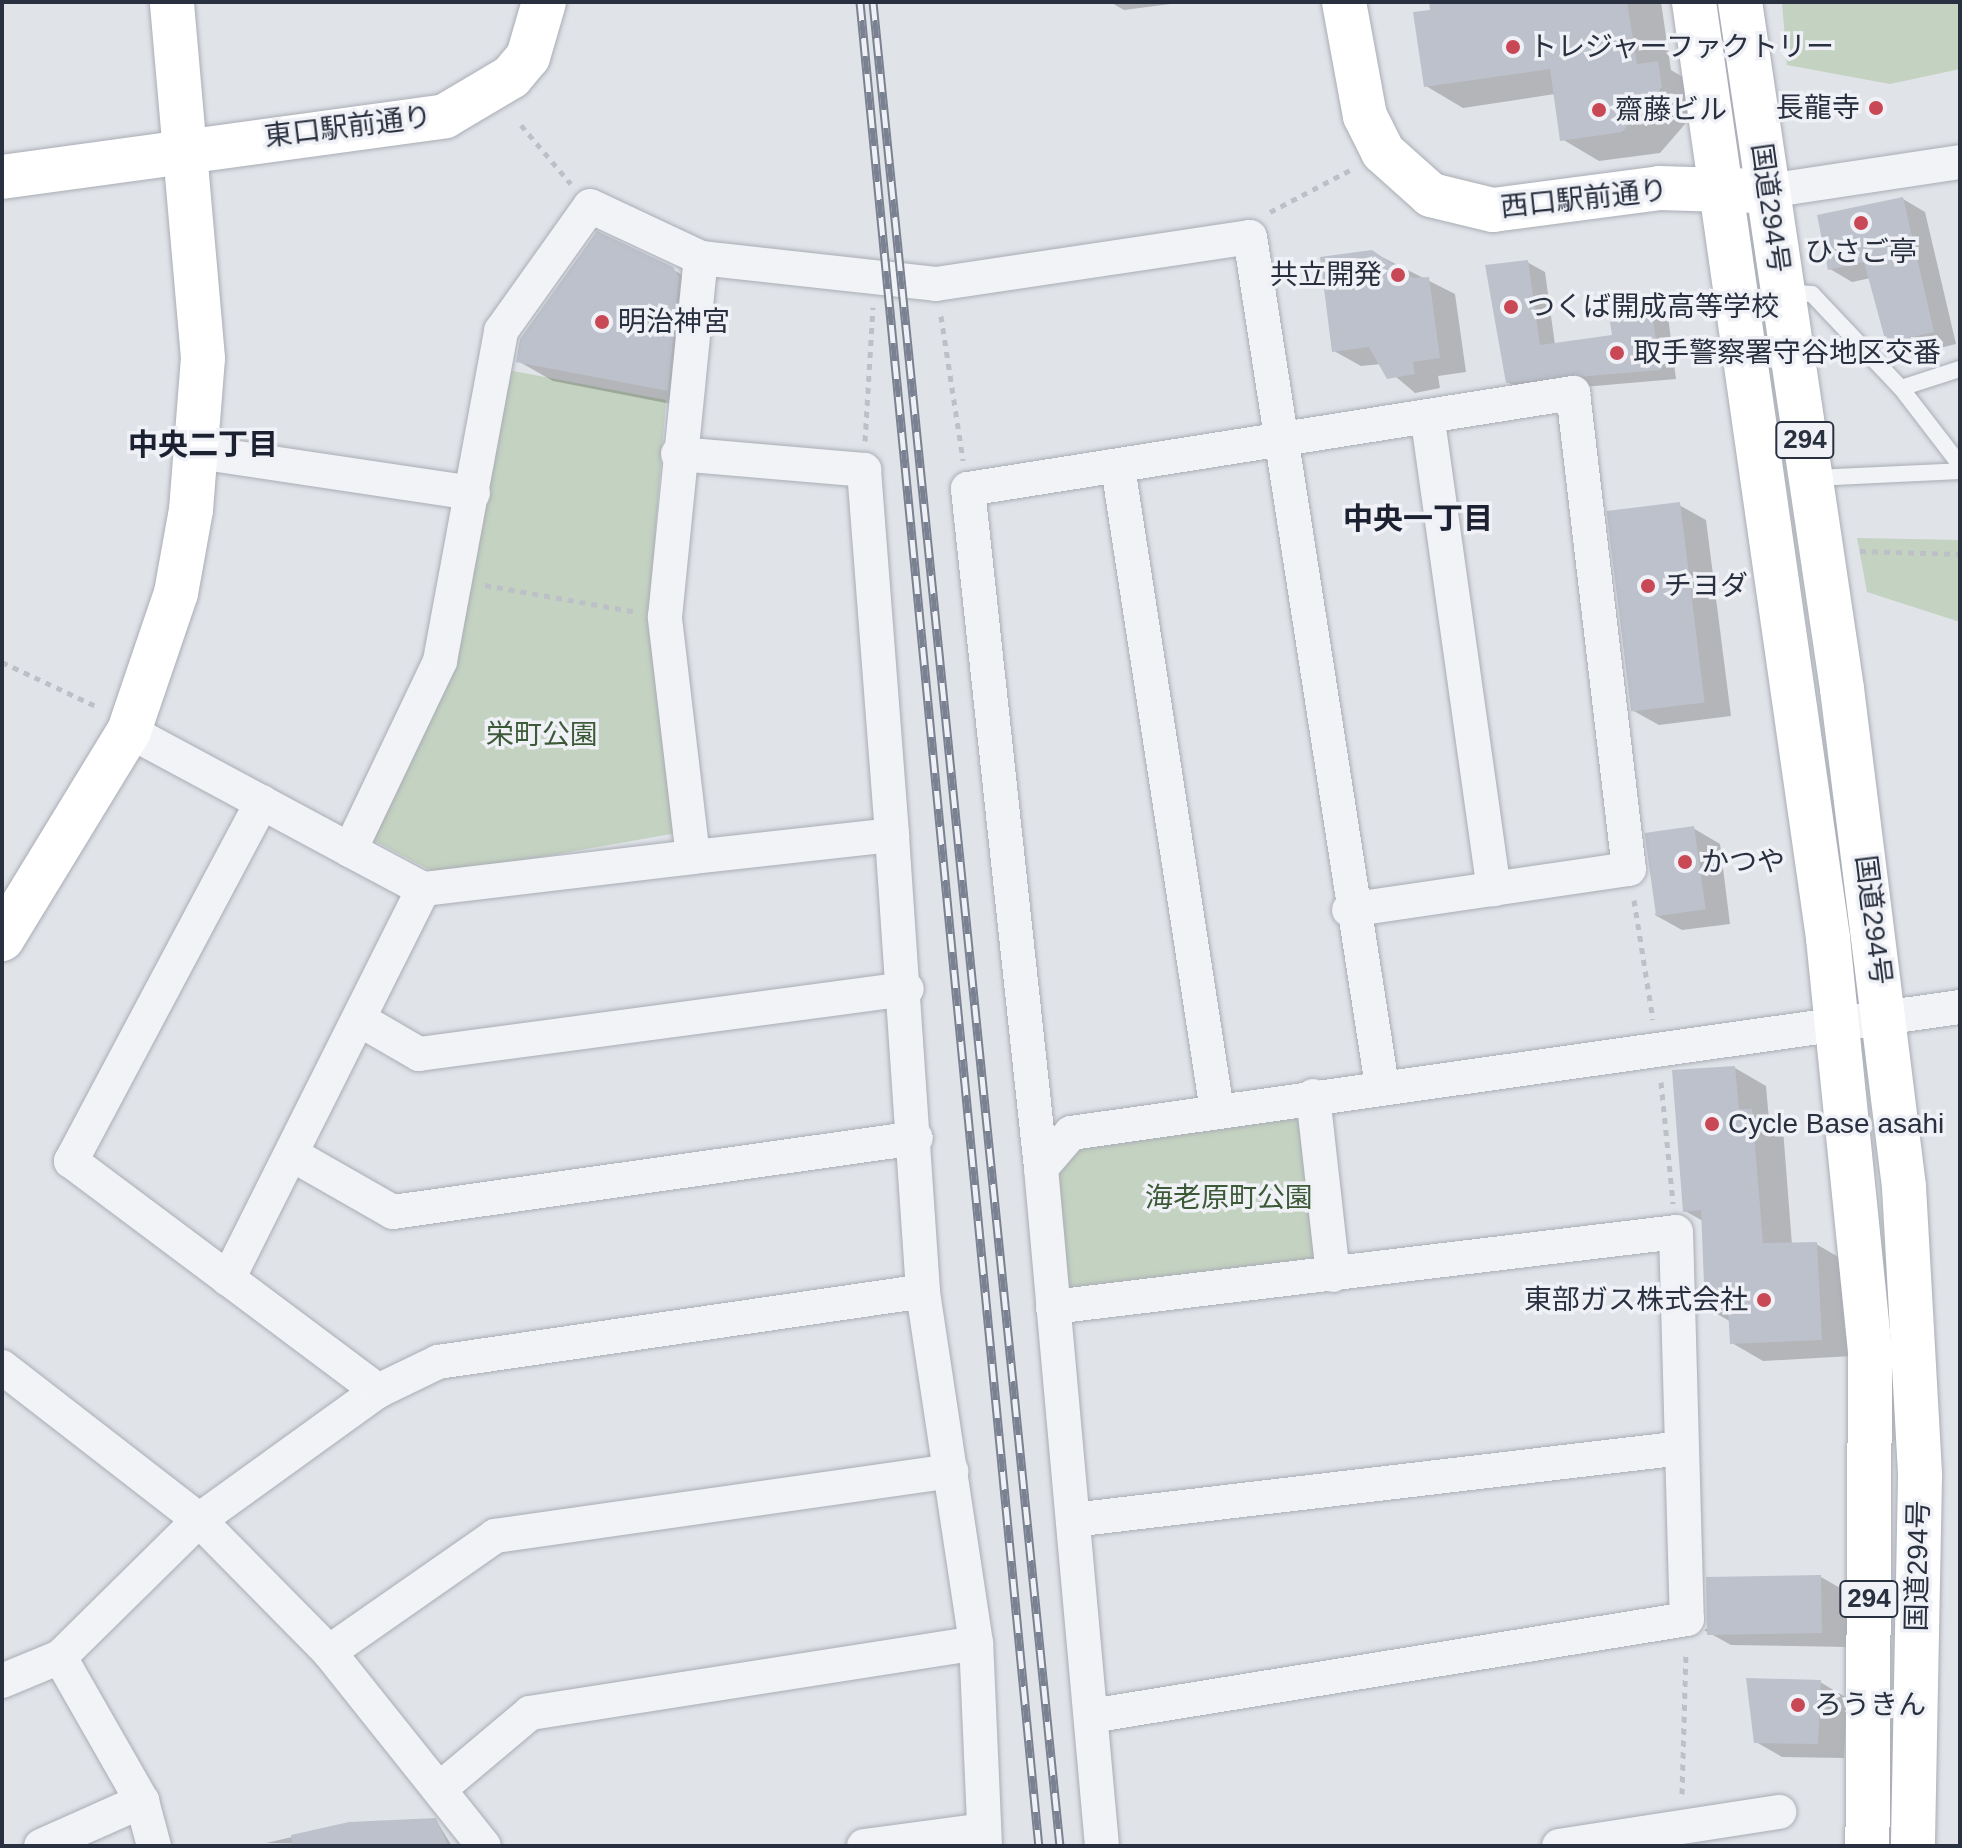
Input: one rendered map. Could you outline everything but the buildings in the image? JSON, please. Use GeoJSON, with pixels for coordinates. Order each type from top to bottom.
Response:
{"type":"FeatureCollection","features":[{"type":"Feature","properties":{"kind":"main road"},"geometry":{"type":"LineString","coordinates":[[2,939],[131,727],[176,593],[198,452],[203,358],[172,2]]}},
{"type":"Feature","properties":{"kind":"main road","name":"東口駅前通り"},"geometry":{"type":"LineString","coordinates":[[2,177],[186,146],[445,116],[511,77],[528,57],[544,2]]}},
{"type":"Feature","properties":{"kind":"main road","name":"西口駅前通り"},"geometry":{"type":"LineString","coordinates":[[1344,2],[1365,116],[1383,152],[1431,195],[1468,208],[1659,188],[1768,191]]}},
{"type":"Feature","properties":{"kind":"main road","name":"国道294号"},"geometry":{"type":"LineString","coordinates":[[1694,2],[1837,1024],[1870,1351],[1867,1846]]}},
{"type":"Feature","properties":{"kind":"main road","name":"国道294号"},"geometry":{"type":"LineString","coordinates":[[1740,2],[1811,478],[1885,1018],[1904,1187],[1920,1477],[1913,1846]]}},
{"type":"Feature","properties":{"kind":"street"},"geometry":{"type":"LineString","coordinates":[[1768,191],[1960,162]]}},
{"type":"Feature","properties":{"kind":"street"},"geometry":{"type":"LineString","coordinates":[[350,850],[440,661],[501,331],[590,206],[701,258],[936,284],[1250,237],[1285,439],[1349,910],[1382,1086]]}},
{"type":"Feature","properties":{"kind":"street"},"geometry":{"type":"LineString","coordinates":[[693,857],[665,617],[678,454],[701,258]]}},
{"type":"Feature","properties":{"kind":"street"},"geometry":{"type":"LineString","coordinates":[[1102,1846],[1041,1168],[968,489],[1285,439],[1428,421],[1573,393],[1629,869],[1349,910]]}},
{"type":"Feature","properties":{"kind":"street"},"geometry":{"type":"LineString","coordinates":[[1428,421],[1494,889]]}},
{"type":"Feature","properties":{"kind":"street"},"geometry":{"type":"LineString","coordinates":[[198,452],[473,493]]}},
{"type":"Feature","properties":{"kind":"street"},"geometry":{"type":"LineString","coordinates":[[678,454],[864,470],[907,989],[923,1291],[976,1643],[984,1838],[864,1846]]}},
{"type":"Feature","properties":{"kind":"street"},"geometry":{"type":"LineString","coordinates":[[1118,467],[1217,1111]]}},
{"type":"Feature","properties":{"kind":"street"},"geometry":{"type":"LineString","coordinates":[[131,727],[423,889],[892,835]]}},
{"type":"Feature","properties":{"kind":"street"},"geometry":{"type":"LineString","coordinates":[[262,802],[71,1161],[378,1391]]}},
{"type":"Feature","properties":{"kind":"street"},"geometry":{"type":"LineString","coordinates":[[228,1279],[362,1021],[423,889]]}},
{"type":"Feature","properties":{"kind":"street"},"geometry":{"type":"LineString","coordinates":[[362,1021],[419,1054],[907,989]]}},
{"type":"Feature","properties":{"kind":"street"},"geometry":{"type":"LineString","coordinates":[[1041,1168],[1071,1133],[1382,1086],[1960,1007]]}},
{"type":"Feature","properties":{"kind":"street"},"geometry":{"type":"LineString","coordinates":[[1313,1096],[1333,1275]]}},
{"type":"Feature","properties":{"kind":"street"},"geometry":{"type":"LineString","coordinates":[[293,1155],[393,1212],[916,1138]]}},
{"type":"Feature","properties":{"kind":"street"},"geometry":{"type":"LineString","coordinates":[[1053,1307],[1676,1232],[1687,1619],[1091,1716]]}},
{"type":"Feature","properties":{"kind":"street"},"geometry":{"type":"LineString","coordinates":[[2,1681],[60,1657],[199,1520],[378,1391],[438,1362],[923,1291]]}},
{"type":"Feature","properties":{"kind":"street"},"geometry":{"type":"LineString","coordinates":[[2,1367],[199,1520],[329,1652],[442,1787],[484,1846]]}},
{"type":"Feature","properties":{"kind":"street"},"geometry":{"type":"LineString","coordinates":[[1073,1520],[1682,1448]]}},
{"type":"Feature","properties":{"kind":"street"},"geometry":{"type":"LineString","coordinates":[[329,1652],[495,1536],[951,1471]]}},
{"type":"Feature","properties":{"kind":"street"},"geometry":{"type":"LineString","coordinates":[[442,1787],[530,1713],[976,1643]]}},
{"type":"Feature","properties":{"kind":"street"},"geometry":{"type":"LineString","coordinates":[[60,1657],[142,1801],[154,1846]]}},
{"type":"Feature","properties":{"kind":"street"},"geometry":{"type":"LineString","coordinates":[[41,1846],[142,1801]]}},
{"type":"Feature","properties":{"kind":"street"},"geometry":{"type":"LineString","coordinates":[[1559,1846],[1779,1812]]}},
{"type":"Feature","properties":{"kind":"lane"},"geometry":{"type":"LineString","coordinates":[[1782,292],[1812,294],[1901,388],[1960,465]]}},
{"type":"Feature","properties":{"kind":"lane"},"geometry":{"type":"LineString","coordinates":[[1901,388],[1960,369]]}},
{"type":"Feature","properties":{"kind":"lane"},"geometry":{"type":"LineString","coordinates":[[1811,478],[1960,471]]}},
{"type":"Feature","properties":{"kind":"path"},"geometry":{"type":"LineString","coordinates":[[521,125],[590,206]]}},
{"type":"Feature","properties":{"kind":"path"},"geometry":{"type":"LineString","coordinates":[[1250,237],[1266,214],[1383,152]]}},
{"type":"Feature","properties":{"kind":"path"},"geometry":{"type":"LineString","coordinates":[[864,470],[874,278]]}},
{"type":"Feature","properties":{"kind":"path"},"geometry":{"type":"LineString","coordinates":[[936,284],[968,489]]}},
{"type":"Feature","properties":{"kind":"path"},"geometry":{"type":"LineString","coordinates":[[1847,551],[1960,554]]}},
{"type":"Feature","properties":{"kind":"path"},"geometry":{"type":"LineString","coordinates":[[456,580],[665,617]]}},
{"type":"Feature","properties":{"kind":"path"},"geometry":{"type":"LineString","coordinates":[[2,662],[131,727]]}},
{"type":"Feature","properties":{"kind":"path"},"geometry":{"type":"LineString","coordinates":[[1629,869],[1658,1050],[1676,1232]]}},
{"type":"Feature","properties":{"kind":"path"},"geometry":{"type":"LineString","coordinates":[[1682,1827],[1687,1619]]}},
{"type":"Feature","properties":{"kind":"green space"},"geometry":{"type":"Polygon","coordinates":[[[1782,2],[1960,2],[1960,69],[1890,84],[1787,65],[1782,2]]]}},
{"type":"Feature","properties":{"kind":"green space","name":"栄町公園"},"geometry":{"type":"Polygon","coordinates":[[[503,369],[666,400],[648,625],[677,833],[439,875],[363,835],[447,661],[503,369]]]}},
{"type":"Feature","properties":{"kind":"green space"},"geometry":{"type":"Polygon","coordinates":[[[1857,538],[1960,540],[1960,622],[1867,592],[1857,538]]]}},
{"type":"Feature","properties":{"kind":"green space","name":"海老原町公園"},"geometry":{"type":"Polygon","coordinates":[[[1313,1096],[1333,1275],[1053,1307],[1041,1168],[1071,1133],[1313,1096]]]}},
{"type":"Feature","properties":{"kind":"railway"},"geometry":{"type":"LineString","coordinates":[[860,2],[1039,1846]]}},
{"type":"Feature","properties":{"kind":"railway"},"geometry":{"type":"LineString","coordinates":[[873,2],[1060,1846]]}},
{"type":"Feature","properties":{"kind":"place","name":"トレジャーファクトリー"},"geometry":{"type":"Point","coordinates":[1513,47]}},
{"type":"Feature","properties":{"kind":"place","name":"長龍寺"},"geometry":{"type":"Point","coordinates":[1876,108]}},
{"type":"Feature","properties":{"kind":"place","name":"齋藤ビル"},"geometry":{"type":"Point","coordinates":[1599,110]}},
{"type":"Feature","properties":{"kind":"place","name":"ひさご亭"},"geometry":{"type":"Point","coordinates":[1861,223]}},
{"type":"Feature","properties":{"kind":"place","name":"共立開発"},"geometry":{"type":"Point","coordinates":[1398,275]}},
{"type":"Feature","properties":{"kind":"place","name":"つくば開成高等学校"},"geometry":{"type":"Point","coordinates":[1511,307]}},
{"type":"Feature","properties":{"kind":"place","name":"明治神宮"},"geometry":{"type":"Point","coordinates":[602,322]}},
{"type":"Feature","properties":{"kind":"place","name":"取手警察署守谷地区交番"},"geometry":{"type":"Point","coordinates":[1617,353]}},
{"type":"Feature","properties":{"kind":"place","name":"チヨダ"},"geometry":{"type":"Point","coordinates":[1648,586]}},
{"type":"Feature","properties":{"kind":"place","name":"かつや"},"geometry":{"type":"Point","coordinates":[1685,862]}},
{"type":"Feature","properties":{"kind":"place","name":"Cycle Base asahi"},"geometry":{"type":"Point","coordinates":[1712,1124]}},
{"type":"Feature","properties":{"kind":"place","name":"東部ガス株式会社"},"geometry":{"type":"Point","coordinates":[1764,1300]}},
{"type":"Feature","properties":{"kind":"place","name":"ろうきん"},"geometry":{"type":"Point","coordinates":[1798,1705]}},
{"type":"Feature","properties":{"kind":"district","name":"中央二丁目"},"geometry":{"type":"Point","coordinates":[203,445]}},
{"type":"Feature","properties":{"kind":"district","name":"中央一丁目"},"geometry":{"type":"Point","coordinates":[1418,519]}}]}
